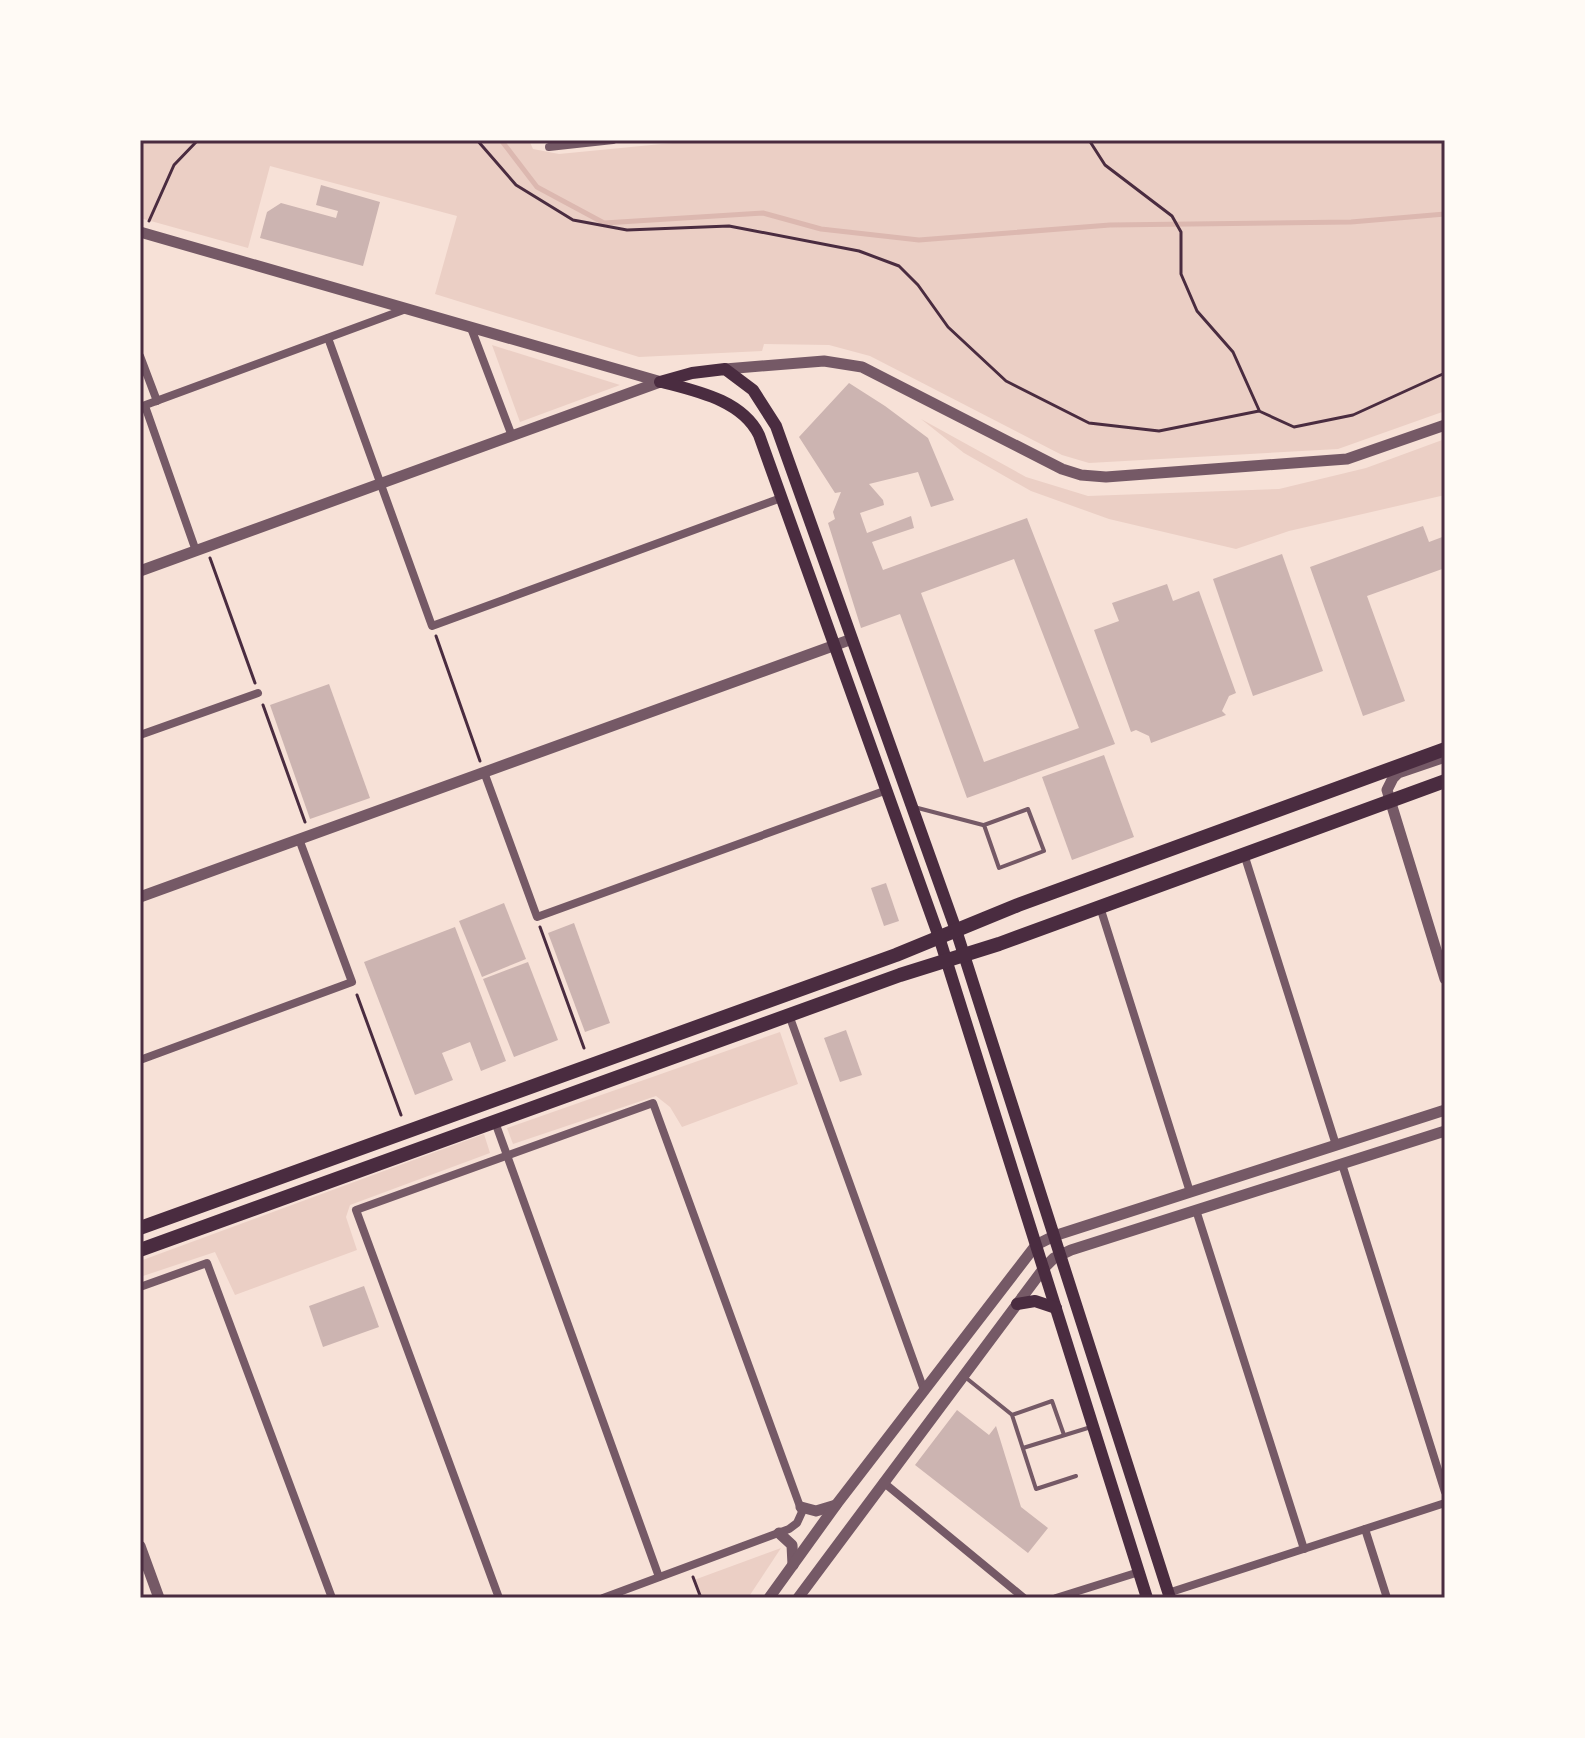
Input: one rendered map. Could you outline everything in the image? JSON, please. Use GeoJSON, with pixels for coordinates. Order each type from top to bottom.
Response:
{"type":"FeatureCollection","features":[{"type":"Feature","properties":{"kind":"main road"},"geometry":{"type":"LineString","coordinates":[[660,382],[692,373],[725,369],[753,390],[773,419],[956,930],[1169,1596]]}},
{"type":"Feature","properties":{"kind":"main road"},"geometry":{"type":"LineString","coordinates":[[660,382],[714,398],[748,419],[759,435],[939,937],[1147,1598]]}},
{"type":"Feature","properties":{"kind":"main road"},"geometry":{"type":"LineString","coordinates":[[140,1228],[896,955],[1018,905],[1445,749]]}},
{"type":"Feature","properties":{"kind":"main road"},"geometry":{"type":"LineString","coordinates":[[140,1250],[1445,781]]}},
{"type":"Feature","properties":{"kind":"main road"},"geometry":{"type":"LineString","coordinates":[[1017,1304],[1035,1301],[1056,1308]]}},
{"type":"Feature","properties":{"kind":"street"},"geometry":{"type":"LineString","coordinates":[[549,147],[613,140]]}},
{"type":"Feature","properties":{"kind":"street"},"geometry":{"type":"LineString","coordinates":[[142,233],[660,382]]}},
{"type":"Feature","properties":{"kind":"street"},"geometry":{"type":"LineString","coordinates":[[196,551],[143,406],[406,309]]}},
{"type":"Feature","properties":{"kind":"street"},"geometry":{"type":"LineString","coordinates":[[471,328],[512,436]]}},
{"type":"Feature","properties":{"kind":"street"},"geometry":{"type":"LineString","coordinates":[[328,338],[432,626],[781,498]]}},
{"type":"Feature","properties":{"kind":"street"},"geometry":{"type":"LineString","coordinates":[[140,356],[157,401]]}},
{"type":"Feature","properties":{"kind":"street"},"geometry":{"type":"LineString","coordinates":[[725,369],[824,361],[862,367],[1049,462],[1081,475],[1106,477],[1323,463],[1369,453],[1445,425]]}},
{"type":"Feature","properties":{"kind":"street"},"geometry":{"type":"LineString","coordinates":[[140,571],[660,382]]}},
{"type":"Feature","properties":{"kind":"street"},"geometry":{"type":"LineString","coordinates":[[140,897],[852,639]]}},
{"type":"Feature","properties":{"kind":"street"},"geometry":{"type":"LineString","coordinates":[[140,735],[258,693]]}},
{"type":"Feature","properties":{"kind":"street"},"geometry":{"type":"LineString","coordinates":[[1445,757],[1398,773],[1387,790],[1445,979]]}},
{"type":"Feature","properties":{"kind":"street"},"geometry":{"type":"LineString","coordinates":[[484,772],[537,917],[887,790]]}},
{"type":"Feature","properties":{"kind":"street"},"geometry":{"type":"LineString","coordinates":[[140,1060],[352,982],[299,839]]}},
{"type":"Feature","properties":{"kind":"street"},"geometry":{"type":"LineString","coordinates":[[1244,854],[1336,1145]]}},
{"type":"Feature","properties":{"kind":"street"},"geometry":{"type":"LineString","coordinates":[[1100,907],[1190,1192]]}},
{"type":"Feature","properties":{"kind":"street"},"geometry":{"type":"LineString","coordinates":[[789,1015],[924,1390]]}},
{"type":"Feature","properties":{"kind":"street"},"geometry":{"type":"LineString","coordinates":[[499,1598],[356,1210],[653,1103],[801,1507],[797,1523],[779,1533],[603,1598]]}},
{"type":"Feature","properties":{"kind":"street"},"geometry":{"type":"LineString","coordinates":[[769,1598],[836,1505],[1036,1245],[1054,1236],[1445,1110]]}},
{"type":"Feature","properties":{"kind":"street"},"geometry":{"type":"LineString","coordinates":[[495,1122],[659,1577]]}},
{"type":"Feature","properties":{"kind":"street"},"geometry":{"type":"LineString","coordinates":[[798,1598],[1044,1268],[1060,1254],[1445,1131]]}},
{"type":"Feature","properties":{"kind":"street"},"geometry":{"type":"LineString","coordinates":[[1342,1164],[1445,1492]]}},
{"type":"Feature","properties":{"kind":"street"},"geometry":{"type":"LineString","coordinates":[[1196,1210],[1304,1549]]}},
{"type":"Feature","properties":{"kind":"street"},"geometry":{"type":"LineString","coordinates":[[140,1287],[207,1263],[332,1598]]}},
{"type":"Feature","properties":{"kind":"street"},"geometry":{"type":"LineString","coordinates":[[883,1482],[1024,1598]]}},
{"type":"Feature","properties":{"kind":"street"},"geometry":{"type":"LineString","coordinates":[[1169,1596],[1445,1503]]}},
{"type":"Feature","properties":{"kind":"street"},"geometry":{"type":"LineString","coordinates":[[801,1507],[816,1511],[836,1505]]}},
{"type":"Feature","properties":{"kind":"street"},"geometry":{"type":"LineString","coordinates":[[1365,1529],[1387,1598]]}},
{"type":"Feature","properties":{"kind":"street"},"geometry":{"type":"LineString","coordinates":[[779,1533],[792,1545],[793,1565]]}},
{"type":"Feature","properties":{"kind":"street"},"geometry":{"type":"LineString","coordinates":[[140,1546],[159,1598]]}},
{"type":"Feature","properties":{"kind":"street"},"geometry":{"type":"LineString","coordinates":[[1056,1598],[1139,1572]]}},
{"type":"Feature","properties":{"kind":"lane"},"geometry":{"type":"LineString","coordinates":[[912,806],[984,825],[1028,809],[1044,851],[999,868],[984,825]]}},
{"type":"Feature","properties":{"kind":"lane"},"geometry":{"type":"LineString","coordinates":[[963,1376],[1012,1415],[1036,1489],[1076,1476]]}},
{"type":"Feature","properties":{"kind":"lane"},"geometry":{"type":"LineString","coordinates":[[1012,1415],[1052,1401],[1064,1435]]}},
{"type":"Feature","properties":{"kind":"lane"},"geometry":{"type":"LineString","coordinates":[[1023,1448],[1093,1426]]}},
{"type":"Feature","properties":{"kind":"path"},"geometry":{"type":"LineString","coordinates":[[142,233],[174,165],[198,140]]}},
{"type":"Feature","properties":{"kind":"path"},"geometry":{"type":"LineString","coordinates":[[477,140],[516,185],[573,220],[627,230],[729,226],[859,251],[899,266],[918,285],[948,327],[1006,381],[1089,423],[1159,431],[1259,411],[1294,427],[1353,415],[1445,373]]}},
{"type":"Feature","properties":{"kind":"path"},"geometry":{"type":"LineString","coordinates":[[1089,140],[1105,165],[1172,216],[1181,232],[1181,274],[1197,311],[1233,352],[1259,411]]}},
{"type":"Feature","properties":{"kind":"path"},"geometry":{"type":"LineString","coordinates":[[432,626],[484,772]]}},
{"type":"Feature","properties":{"kind":"path"},"geometry":{"type":"LineString","coordinates":[[537,917],[584,1048]]}},
{"type":"Feature","properties":{"kind":"path"},"geometry":{"type":"LineString","coordinates":[[352,982],[401,1115]]}},
{"type":"Feature","properties":{"kind":"path"},"geometry":{"type":"LineString","coordinates":[[689,1566],[701,1598]]}},
{"type":"Feature","properties":{"kind":"shaded area"},"geometry":{"type":"Polygon","coordinates":[[[140,140],[529,140],[533,149],[559,154],[703,140],[1445,140],[1445,411],[1338,449],[1089,463],[1062,455],[870,356],[829,345],[764,344],[762,351],[639,357],[435,294],[457,216],[270,166],[248,248],[140,218],[140,140]]]}},
{"type":"Feature","properties":{"kind":"shaded area"},"geometry":{"type":"Polygon","coordinates":[[[492,345],[620,385],[520,422],[492,345]]]}},
{"type":"Feature","properties":{"kind":"shaded area"},"geometry":{"type":"Polygon","coordinates":[[[921,419],[1026,477],[1088,496],[1279,489],[1366,468],[1445,439],[1445,495],[1289,531],[1236,549],[1109,519],[1031,491],[964,453],[921,419]]]}},
{"type":"Feature","properties":{"kind":"shaded area"},"geometry":{"type":"Polygon","coordinates":[[[780,1032],[798,1084],[682,1127],[670,1107],[656,1096],[513,1144],[507,1128],[780,1032]]]}},
{"type":"Feature","properties":{"kind":"shaded area"},"geometry":{"type":"Polygon","coordinates":[[[484,1134],[490,1153],[350,1205],[346,1217],[357,1250],[235,1295],[215,1252],[140,1277],[140,1261],[484,1134]]]}},
{"type":"Feature","properties":{"kind":"shaded area"},"geometry":{"type":"Polygon","coordinates":[[[781,1548],[748,1598],[701,1598],[694,1580],[781,1548]]]}},
{"type":"Feature","properties":{"kind":"building"},"geometry":{"type":"Polygon","coordinates":[[[321,185],[380,202],[363,266],[260,238],[267,212],[281,203],[336,218],[338,211],[316,205],[321,185]]]}},
{"type":"Feature","properties":{"kind":"building"},"geometry":{"type":"Polygon","coordinates":[[[849,383],[928,438],[954,500],[931,507],[918,472],[869,484],[884,505],[860,513],[867,533],[911,516],[914,528],[872,542],[883,570],[1027,518],[1115,744],[967,798],[900,614],[861,628],[828,523],[835,519],[833,512],[841,492],[835,493],[799,437],[849,383]],[[1014,559],[921,593],[984,762],[1079,728],[1014,559]]]}},
{"type":"Feature","properties":{"kind":"building"},"geometry":{"type":"Polygon","coordinates":[[[1423,526],[1429,542],[1445,536],[1445,568],[1367,596],[1405,701],[1363,716],[1310,567],[1423,526]]]}},
{"type":"Feature","properties":{"kind":"building"},"geometry":{"type":"Polygon","coordinates":[[[1282,554],[1323,671],[1253,696],[1213,579],[1282,554]]]}},
{"type":"Feature","properties":{"kind":"building"},"geometry":{"type":"Polygon","coordinates":[[[1167,584],[1173,601],[1199,591],[1236,693],[1229,696],[1222,711],[1226,715],[1151,743],[1149,736],[1136,730],[1131,732],[1094,630],[1119,621],[1112,603],[1167,584]]]}},
{"type":"Feature","properties":{"kind":"building"},"geometry":{"type":"Polygon","coordinates":[[[329,684],[370,798],[310,819],[270,705],[329,684]]]}},
{"type":"Feature","properties":{"kind":"building"},"geometry":{"type":"Polygon","coordinates":[[[1104,755],[1134,837],[1072,860],[1042,777],[1104,755]]]}},
{"type":"Feature","properties":{"kind":"building"},"geometry":{"type":"Polygon","coordinates":[[[886,883],[899,921],[884,926],[871,888],[886,883]]]}},
{"type":"Feature","properties":{"kind":"building"},"geometry":{"type":"Polygon","coordinates":[[[504,903],[526,959],[482,977],[459,921],[504,903]]]}},
{"type":"Feature","properties":{"kind":"building"},"geometry":{"type":"Polygon","coordinates":[[[574,923],[610,1023],[585,1032],[548,933],[574,923]]]}},
{"type":"Feature","properties":{"kind":"building"},"geometry":{"type":"Polygon","coordinates":[[[455,927],[506,1061],[481,1071],[470,1042],[442,1053],[453,1080],[415,1095],[364,962],[455,927]]]}},
{"type":"Feature","properties":{"kind":"building"},"geometry":{"type":"Polygon","coordinates":[[[528,962],[558,1040],[514,1057],[483,979],[528,962]]]}},
{"type":"Feature","properties":{"kind":"building"},"geometry":{"type":"Polygon","coordinates":[[[846,1030],[862,1075],[840,1082],[824,1038],[846,1030]]]}},
{"type":"Feature","properties":{"kind":"building"},"geometry":{"type":"Polygon","coordinates":[[[364,1286],[379,1327],[323,1347],[309,1306],[364,1286]]]}},
{"type":"Feature","properties":{"kind":"building"},"geometry":{"type":"Polygon","coordinates":[[[957,1410],[989,1435],[996,1426],[1021,1507],[1048,1528],[1028,1553],[915,1465],[957,1410]]]}},
{"type":"Feature","properties":{"kind":"waterway"},"geometry":{"type":"LineString","coordinates":[[501,140],[537,187],[604,223],[763,213],[821,229],[919,240],[1110,225],[1351,222],[1445,214]]}}]}
